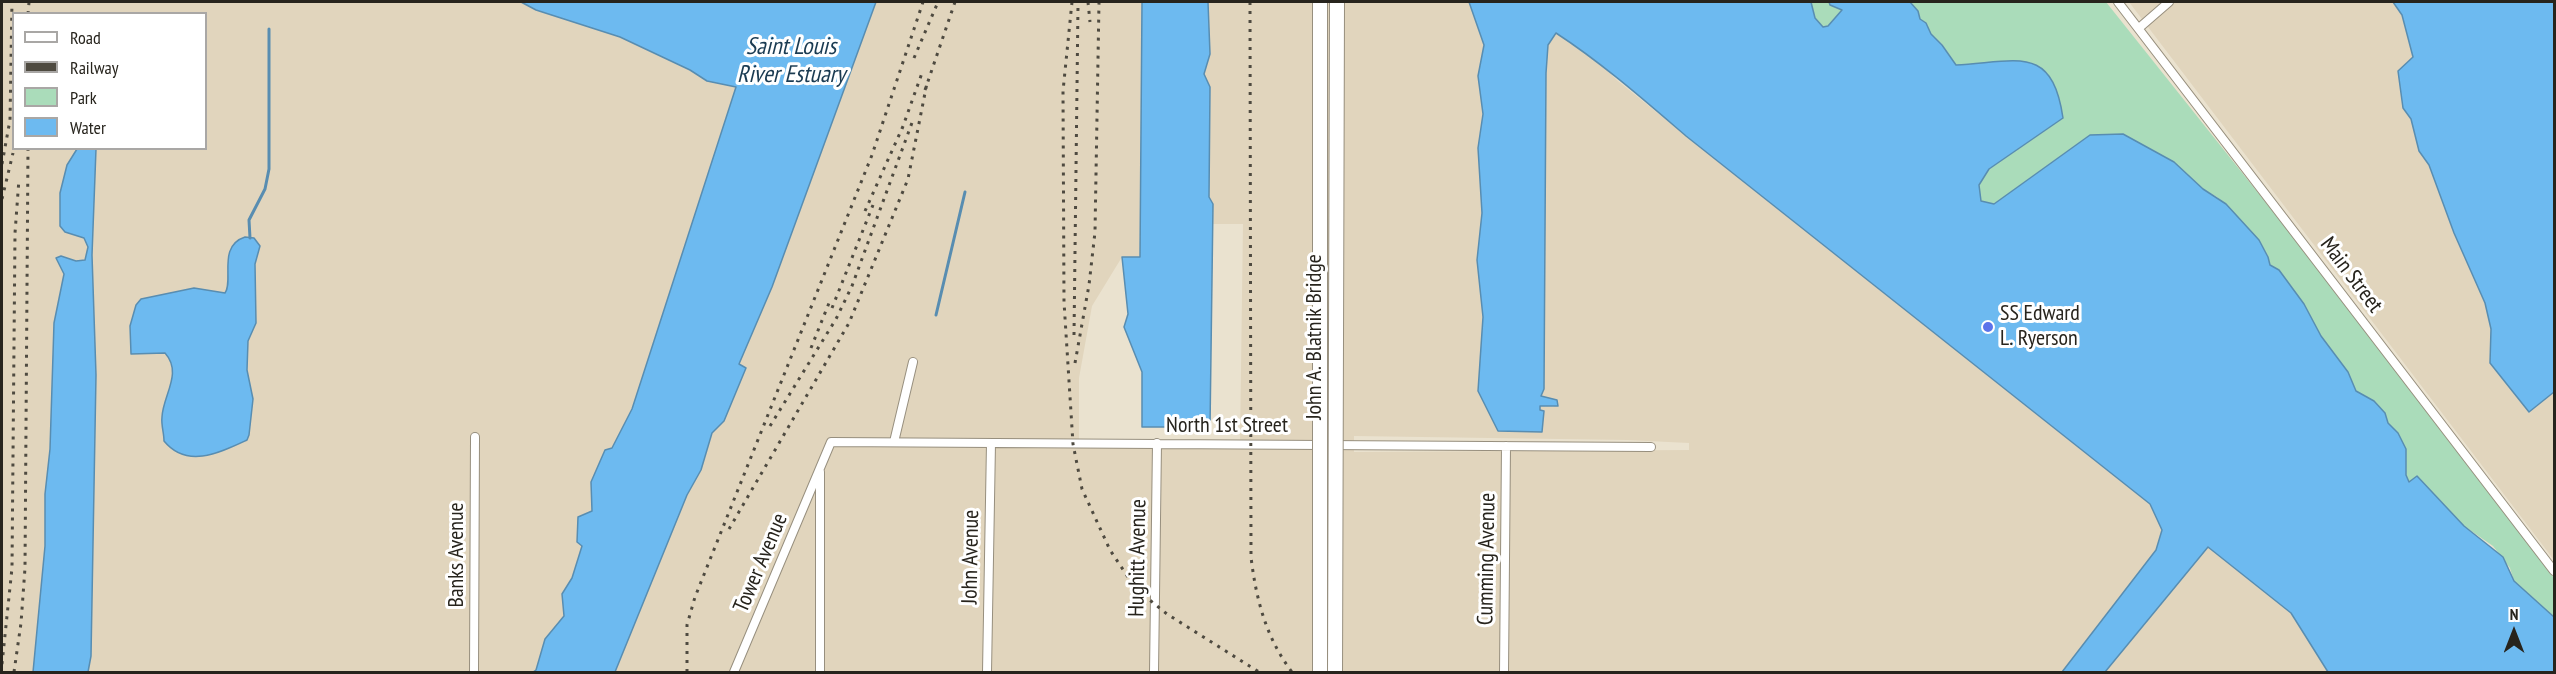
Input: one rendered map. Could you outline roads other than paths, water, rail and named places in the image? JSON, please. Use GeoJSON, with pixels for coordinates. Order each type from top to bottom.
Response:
{"type":"FeatureCollection","features":[{"type":"Feature","properties":{"kind":"highway","name":"John A. Blatnik Bridge"},"geometry":{"type":"LineString","coordinates":[[1320,2],[1320,672]]}},
{"type":"Feature","properties":{"kind":"highway","name":"John A. Blatnik Bridge"},"geometry":{"type":"LineString","coordinates":[[1335,672],[1337,2]]}},
{"type":"Feature","properties":{"kind":"street","name":"Main Street"},"geometry":{"type":"LineString","coordinates":[[2118,2],[2554,571]]}},
{"type":"Feature","properties":{"kind":"street"},"geometry":{"type":"LineString","coordinates":[[2139,28],[2169,2]]}},
{"type":"Feature","properties":{"kind":"street"},"geometry":{"type":"LineString","coordinates":[[894,442],[914,362]]}},
{"type":"Feature","properties":{"kind":"street","name":"Banks Avenue"},"geometry":{"type":"LineString","coordinates":[[474,672],[475,437]]}},
{"type":"Feature","properties":{"kind":"street","name":"North 1st Street"},"geometry":{"type":"LineString","coordinates":[[820,468],[831,442],[1651,447]]}},
{"type":"Feature","properties":{"kind":"street","name":"John Avenue"},"geometry":{"type":"LineString","coordinates":[[987,672],[991,443]]}},
{"type":"Feature","properties":{"kind":"street","name":"Hughitt Avenue"},"geometry":{"type":"LineString","coordinates":[[1154,672],[1157,443]]}},
{"type":"Feature","properties":{"kind":"street","name":"Cumming Avenue"},"geometry":{"type":"LineString","coordinates":[[1504,672],[1506,446]]}},
{"type":"Feature","properties":{"kind":"street"},"geometry":{"type":"LineString","coordinates":[[820,468],[820,672]]}},
{"type":"Feature","properties":{"kind":"street","name":"Tower Avenue"},"geometry":{"type":"LineString","coordinates":[[735,672],[820,468]]}},
{"type":"Feature","properties":{"kind":"water","name":"Saint Louis River Estuary"},"geometry":{"type":"Polygon","coordinates":[[[521,2],[876,2],[772,287],[739,364],[746,368],[724,421],[712,433],[701,470],[687,495],[615,672],[533,672],[536,670],[545,639],[564,616],[562,594],[572,578],[582,546],[577,542],[578,517],[592,511],[591,482],[605,450],[612,448],[632,409],[736,87],[707,81],[690,70],[620,37],[536,10],[521,2]]]}},
{"type":"Feature","properties":{"kind":"water"},"geometry":{"type":"Polygon","coordinates":[[[1142,2],[1208,2],[1210,54],[1204,74],[1210,87],[1209,197],[1213,204],[1210,427],[1142,427],[1142,372],[1124,327],[1128,314],[1122,257],[1140,257],[1142,2]]]}},
{"type":"Feature","properties":{"kind":"water"},"geometry":{"type":"Polygon","coordinates":[[[1469,2],[1811,2],[1815,18],[1823,27],[1828,26],[1842,10],[1830,5],[1829,2],[1910,2],[1918,11],[1920,19],[1926,23],[1931,34],[1956,65],[2013,61],[2028,62],[2040,67],[2050,78],[2058,94],[2063,118],[1989,169],[1979,185],[1981,201],[1994,204],[2090,135],[2123,134],[2174,162],[2203,189],[2226,204],[2259,240],[2270,265],[2279,270],[2304,304],[2321,336],[2348,372],[2356,391],[2374,401],[2385,413],[2388,423],[2398,433],[2406,449],[2406,475],[2409,482],[2417,476],[2464,526],[2503,557],[2514,581],[2554,617],[2554,672],[2328,672],[2291,613],[2208,547],[2105,672],[2062,672],[2156,550],[2162,530],[2150,504],[1686,136],[1606,69],[1556,33],[1548,45],[1546,73],[1544,389],[1541,396],[1557,400],[1558,406],[1540,406],[1540,410],[1544,411],[1542,432],[1498,431],[1478,391],[1483,317],[1477,260],[1482,213],[1478,148],[1483,114],[1478,76],[1484,45],[1469,2]]]}},
{"type":"Feature","properties":{"kind":"water"},"geometry":{"type":"Polygon","coordinates":[[[2393,2],[2554,2],[2554,392],[2529,412],[2490,363],[2491,329],[2485,303],[2454,233],[2429,165],[2419,151],[2411,119],[2403,108],[2398,71],[2413,57],[2402,15],[2393,2]]]}},
{"type":"Feature","properties":{"kind":"water"},"geometry":{"type":"Polygon","coordinates":[[[76,150],[96,150],[92,255],[96,375],[91,656],[88,672],[33,672],[45,546],[45,494],[50,449],[54,323],[64,274],[56,258],[61,256],[76,261],[85,260],[88,247],[84,238],[65,232],[60,226],[60,193],[67,165],[76,150]]]}},
{"type":"Feature","properties":{"kind":"water"},"geometry":{"type":"Polygon","coordinates":[[[245,237],[254,238],[260,246],[255,264],[256,323],[248,341],[247,370],[253,399],[249,435],[247,440],[225,450],[204,456],[183,454],[173,450],[164,441],[162,417],[171,384],[170,361],[165,353],[131,354],[130,326],[136,305],[141,299],[194,288],[225,293],[231,248],[236,241],[245,237]]]}},
{"type":"Feature","properties":{"kind":"waterway"},"geometry":{"type":"LineString","coordinates":[[250,238],[249,220],[265,189],[269,169],[269,29]]}},
{"type":"Feature","properties":{"kind":"waterway"},"geometry":{"type":"LineString","coordinates":[[936,315],[965,192]]}},
{"type":"Feature","properties":{"kind":"railway"},"geometry":{"type":"LineString","coordinates":[[2,164],[10,120],[12,2]]}},
{"type":"Feature","properties":{"kind":"railway"},"geometry":{"type":"LineString","coordinates":[[28,12],[29,2]]}},
{"type":"Feature","properties":{"kind":"railway"},"geometry":{"type":"LineString","coordinates":[[687,672],[687,625],[695,597],[872,155],[923,2]]}},
{"type":"Feature","properties":{"kind":"railway"},"geometry":{"type":"LineString","coordinates":[[914,58],[938,2]]}},
{"type":"Feature","properties":{"kind":"railway"},"geometry":{"type":"LineString","coordinates":[[925,90],[955,2]]}},
{"type":"Feature","properties":{"kind":"railway"},"geometry":{"type":"LineString","coordinates":[[1072,2],[1063,91],[1064,302],[1073,444],[1082,489],[1110,550],[1136,589],[1167,614],[1259,672]]}},
{"type":"Feature","properties":{"kind":"railway"},"geometry":{"type":"LineString","coordinates":[[1088,2],[1090,22]]}},
{"type":"Feature","properties":{"kind":"railway"},"geometry":{"type":"LineString","coordinates":[[1075,363],[1089,285],[1095,232],[1099,2]]}},
{"type":"Feature","properties":{"kind":"railway"},"geometry":{"type":"LineString","coordinates":[[1250,2],[1251,557],[1264,618],[1275,646],[1292,672]]}},
{"type":"Feature","properties":{"kind":"railway"},"geometry":{"type":"LineString","coordinates":[[1074,335],[1078,5]]}},
{"type":"Feature","properties":{"kind":"railway"},"geometry":{"type":"LineString","coordinates":[[902,129],[922,73]]}},
{"type":"Feature","properties":{"kind":"railway"},"geometry":{"type":"LineString","coordinates":[[729,529],[849,323],[908,179],[927,83]]}},
{"type":"Feature","properties":{"kind":"railway"},"geometry":{"type":"LineString","coordinates":[[770,426],[836,319],[852,286],[913,120]]}},
{"type":"Feature","properties":{"kind":"railway"},"geometry":{"type":"LineString","coordinates":[[865,211],[904,124]]}},
{"type":"Feature","properties":{"kind":"railway"},"geometry":{"type":"LineString","coordinates":[[14,672],[21,623],[25,568],[28,150]]}},
{"type":"Feature","properties":{"kind":"railway"},"geometry":{"type":"LineString","coordinates":[[2,199],[13,153]]}},
{"type":"Feature","properties":{"kind":"railway"},"geometry":{"type":"LineString","coordinates":[[2,664],[12,568],[15,233],[19,179]]}},
{"type":"Feature","properties":{"kind":"railway"},"geometry":{"type":"LineString","coordinates":[[832,308],[873,205]]}},
{"type":"Feature","properties":{"kind":"railway"},"geometry":{"type":"LineString","coordinates":[[811,348],[831,298]]}},
{"type":"Feature","properties":{"kind":"place","name":"SS Edward L. Ryerson"},"geometry":{"type":"Point","coordinates":[1988,327]}}]}
